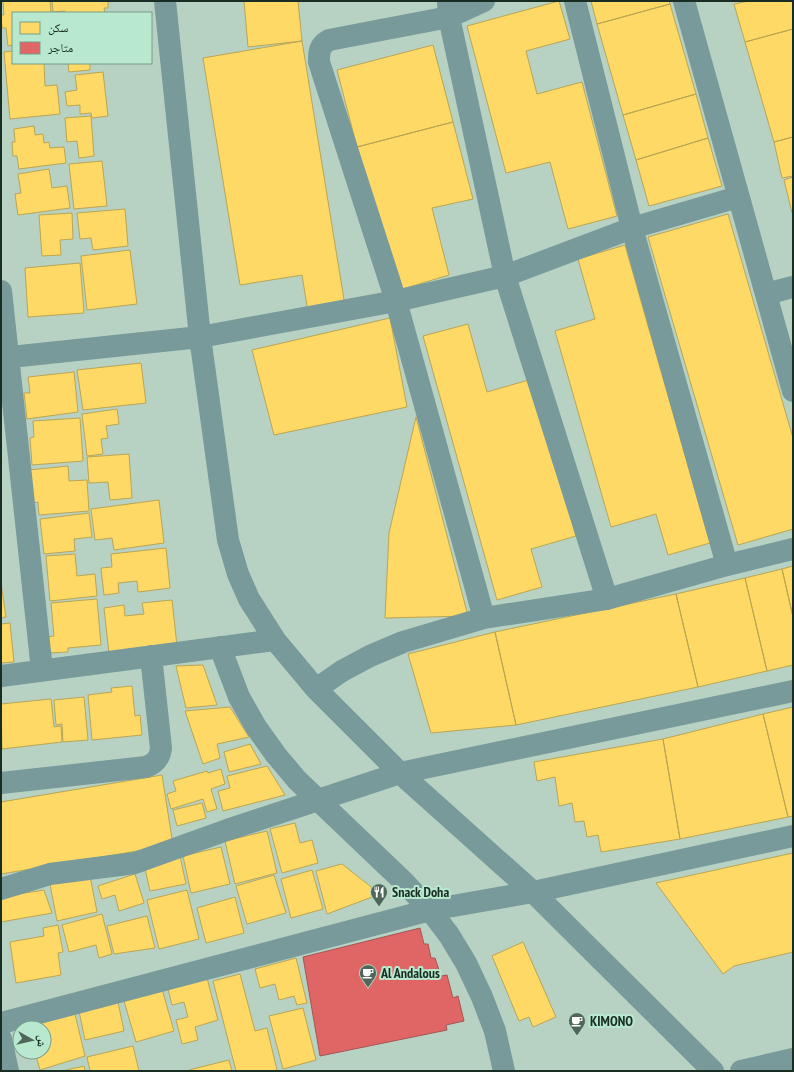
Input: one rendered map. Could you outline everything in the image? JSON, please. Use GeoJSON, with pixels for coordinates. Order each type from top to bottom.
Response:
{"type":"FeatureCollection","features":[{"type":"Feature","properties":{"kind":"street"},"geometry":{"type":"LineString","coordinates":[[165,1],[200,336],[228,540],[238,574],[249,599],[275,640],[316,689],[400,773],[533,892],[713,1071]]}},
{"type":"Feature","properties":{"kind":"street"},"geometry":{"type":"LineString","coordinates":[[484,1],[335,38],[324,43],[320,48],[319,54],[319,62],[396,301],[484,618]]}},
{"type":"Feature","properties":{"kind":"street"},"geometry":{"type":"LineString","coordinates":[[575,1],[632,228],[728,565]]}},
{"type":"Feature","properties":{"kind":"street"},"geometry":{"type":"LineString","coordinates":[[684,1],[793,390]]}},
{"type":"Feature","properties":{"kind":"street"},"geometry":{"type":"LineString","coordinates":[[448,9],[505,276],[607,599]]}},
{"type":"Feature","properties":{"kind":"street"},"geometry":{"type":"LineString","coordinates":[[5,358],[200,336],[396,301],[505,276],[632,228],[738,197]]}},
{"type":"Feature","properties":{"kind":"street"},"geometry":{"type":"LineString","coordinates":[[766,294],[793,287]]}},
{"type":"Feature","properties":{"kind":"street"},"geometry":{"type":"LineString","coordinates":[[1,290],[5,358],[42,670]]}},
{"type":"Feature","properties":{"kind":"street"},"geometry":{"type":"LineString","coordinates":[[316,689],[342,671],[370,656],[403,642],[484,618],[607,599],[728,565],[793,549]]}},
{"type":"Feature","properties":{"kind":"street"},"geometry":{"type":"LineString","coordinates":[[1,676],[275,640]]}},
{"type":"Feature","properties":{"kind":"street"},"geometry":{"type":"LineString","coordinates":[[220,647],[239,697],[256,727],[276,755],[297,780],[404,882],[430,910],[449,935],[466,963],[482,998],[495,1031],[504,1071]]}},
{"type":"Feature","properties":{"kind":"street"},"geometry":{"type":"LineString","coordinates":[[1,783],[146,767],[157,761],[161,748],[151,656]]}},
{"type":"Feature","properties":{"kind":"street"},"geometry":{"type":"LineString","coordinates":[[1,889],[50,874],[135,863],[227,830],[400,773],[793,691]]}},
{"type":"Feature","properties":{"kind":"street"},"geometry":{"type":"LineString","coordinates":[[1,1023],[430,910],[533,892],[793,836]]}},
{"type":"Feature","properties":{"kind":"street"},"geometry":{"type":"LineString","coordinates":[[1,1039],[8,1071]]}},
{"type":"Feature","properties":{"kind":"street"},"geometry":{"type":"LineString","coordinates":[[741,1071],[793,1059]]}},
{"type":"Feature","properties":{"kind":"building: سكن"},"geometry":{"type":"Polygon","coordinates":[[[3,1],[50,1],[51,12],[12,12],[12,45],[8,46],[6,28],[2,28],[1,15],[4,15],[3,1]]]}},
{"type":"Feature","properties":{"kind":"building: سكن"},"geometry":{"type":"Polygon","coordinates":[[[52,1],[108,1],[108,8],[104,8],[105,12],[53,12],[52,1]]]}},
{"type":"Feature","properties":{"kind":"building: سكن"},"geometry":{"type":"Polygon","coordinates":[[[244,1],[298,1],[302,41],[248,47],[244,1]]]}},
{"type":"Feature","properties":{"kind":"building: سكن"},"geometry":{"type":"Polygon","coordinates":[[[559,1],[570,39],[526,51],[537,94],[582,82],[617,216],[568,229],[550,162],[506,173],[467,26],[559,1]]]}},
{"type":"Feature","properties":{"kind":"building: سكن"},"geometry":{"type":"Polygon","coordinates":[[[591,1],[669,1],[670,4],[597,24],[591,1]]]}},
{"type":"Feature","properties":{"kind":"building: سكن"},"geometry":{"type":"Polygon","coordinates":[[[749,1],[793,1],[793,29],[745,42],[734,4],[749,1]]]}},
{"type":"Feature","properties":{"kind":"building: سكن"},"geometry":{"type":"Polygon","coordinates":[[[670,4],[696,94],[623,115],[597,24],[670,4]]]}},
{"type":"Feature","properties":{"kind":"building: سكن"},"geometry":{"type":"Polygon","coordinates":[[[793,29],[793,137],[774,142],[745,42],[793,29]]]}},
{"type":"Feature","properties":{"kind":"building: سكن"},"geometry":{"type":"Polygon","coordinates":[[[302,41],[345,306],[308,312],[302,275],[240,285],[203,58],[302,41]]]}},
{"type":"Feature","properties":{"kind":"building: سكن"},"geometry":{"type":"Polygon","coordinates":[[[433,45],[453,122],[357,147],[337,70],[433,45]]]}},
{"type":"Feature","properties":{"kind":"building: سكن"},"geometry":{"type":"Polygon","coordinates":[[[12,51],[12,64],[44,64],[45,86],[57,85],[60,114],[10,119],[4,52],[12,51]]]}},
{"type":"Feature","properties":{"kind":"building: سكن"},"geometry":{"type":"Polygon","coordinates":[[[68,64],[90,64],[90,70],[69,72],[68,64]]]}},
{"type":"Feature","properties":{"kind":"building: سكن"},"geometry":{"type":"Polygon","coordinates":[[[103,72],[108,116],[92,118],[91,113],[80,114],[80,105],[67,106],[65,92],[77,90],[75,75],[103,72]]]}},
{"type":"Feature","properties":{"kind":"building: سكن"},"geometry":{"type":"Polygon","coordinates":[[[696,94],[708,138],[636,160],[623,115],[696,94]]]}},
{"type":"Feature","properties":{"kind":"building: سكن"},"geometry":{"type":"Polygon","coordinates":[[[91,116],[94,156],[79,158],[77,141],[67,142],[65,118],[91,116]]]}},
{"type":"Feature","properties":{"kind":"building: سكن"},"geometry":{"type":"Polygon","coordinates":[[[453,122],[473,199],[432,208],[449,275],[396,291],[357,147],[453,122]]]}},
{"type":"Feature","properties":{"kind":"building: سكن"},"geometry":{"type":"Polygon","coordinates":[[[34,126],[35,135],[43,134],[44,143],[49,142],[50,148],[64,147],[66,163],[19,169],[17,156],[13,156],[12,142],[15,142],[14,129],[34,126]]]}},
{"type":"Feature","properties":{"kind":"building: سكن"},"geometry":{"type":"Polygon","coordinates":[[[793,137],[793,176],[782,178],[774,142],[793,137]]]}},
{"type":"Feature","properties":{"kind":"building: سكن"},"geometry":{"type":"Polygon","coordinates":[[[708,138],[722,186],[649,206],[636,160],[708,138]]]}},
{"type":"Feature","properties":{"kind":"building: سكن"},"geometry":{"type":"Polygon","coordinates":[[[102,161],[107,206],[74,209],[69,164],[102,161]]]}},
{"type":"Feature","properties":{"kind":"building: سكن"},"geometry":{"type":"Polygon","coordinates":[[[49,169],[52,188],[67,186],[70,208],[18,215],[15,194],[21,193],[18,174],[49,169]]]}},
{"type":"Feature","properties":{"kind":"building: سكن"},"geometry":{"type":"Polygon","coordinates":[[[793,177],[793,212],[792,213],[784,180],[793,177]]]}},
{"type":"Feature","properties":{"kind":"building: سكن"},"geometry":{"type":"Polygon","coordinates":[[[125,209],[128,246],[93,250],[91,238],[80,239],[77,213],[125,209]]]}},
{"type":"Feature","properties":{"kind":"building: سكن"},"geometry":{"type":"Polygon","coordinates":[[[72,213],[73,239],[60,240],[61,255],[42,256],[39,215],[72,213]]]}},
{"type":"Feature","properties":{"kind":"building: سكن"},"geometry":{"type":"Polygon","coordinates":[[[728,214],[793,438],[793,529],[738,545],[648,237],[728,214]]]}},
{"type":"Feature","properties":{"kind":"building: سكن"},"geometry":{"type":"Polygon","coordinates":[[[625,245],[710,543],[668,555],[656,514],[611,527],[555,331],[595,319],[578,259],[625,245]]]}},
{"type":"Feature","properties":{"kind":"building: سكن"},"geometry":{"type":"Polygon","coordinates":[[[130,250],[137,304],[87,310],[81,256],[130,250]]]}},
{"type":"Feature","properties":{"kind":"building: سكن"},"geometry":{"type":"Polygon","coordinates":[[[80,263],[84,313],[28,317],[25,268],[80,263]]]}},
{"type":"Feature","properties":{"kind":"building: سكن"},"geometry":{"type":"Polygon","coordinates":[[[390,318],[407,407],[274,435],[252,350],[390,318]]]}},
{"type":"Feature","properties":{"kind":"building: سكن"},"geometry":{"type":"Polygon","coordinates":[[[468,324],[487,392],[532,379],[576,536],[531,549],[542,587],[497,600],[423,336],[468,324]]]}},
{"type":"Feature","properties":{"kind":"building: سكن"},"geometry":{"type":"Polygon","coordinates":[[[141,363],[146,403],[83,410],[77,370],[141,363]]]}},
{"type":"Feature","properties":{"kind":"building: سكن"},"geometry":{"type":"Polygon","coordinates":[[[74,372],[78,412],[27,419],[24,393],[30,393],[28,377],[74,372]]]}},
{"type":"Feature","properties":{"kind":"building: سكن"},"geometry":{"type":"Polygon","coordinates":[[[117,409],[119,424],[106,426],[108,438],[101,439],[103,454],[87,456],[82,414],[117,409]]]}},
{"type":"Feature","properties":{"kind":"building: سكن"},"geometry":{"type":"Polygon","coordinates":[[[416,417],[468,616],[385,618],[389,533],[416,417]]]}},
{"type":"Feature","properties":{"kind":"building: سكن"},"geometry":{"type":"Polygon","coordinates":[[[80,418],[83,461],[32,465],[30,438],[34,437],[33,421],[80,418]]]}},
{"type":"Feature","properties":{"kind":"building: سكن"},"geometry":{"type":"Polygon","coordinates":[[[129,454],[132,498],[110,500],[108,482],[89,483],[87,457],[129,454]]]}},
{"type":"Feature","properties":{"kind":"building: سكن"},"geometry":{"type":"Polygon","coordinates":[[[68,466],[69,481],[87,480],[89,511],[39,515],[38,502],[32,503],[29,470],[68,466]]]}},
{"type":"Feature","properties":{"kind":"building: سكن"},"geometry":{"type":"Polygon","coordinates":[[[159,500],[164,543],[114,550],[112,538],[95,540],[91,509],[159,500]]]}},
{"type":"Feature","properties":{"kind":"building: سكن"},"geometry":{"type":"Polygon","coordinates":[[[89,513],[92,537],[74,539],[75,551],[44,554],[40,519],[89,513]]]}},
{"type":"Feature","properties":{"kind":"building: سكن"},"geometry":{"type":"Polygon","coordinates":[[[166,548],[170,588],[138,592],[137,581],[118,583],[119,593],[104,595],[101,568],[112,567],[111,554],[166,548]]]}},
{"type":"Feature","properties":{"kind":"building: سكن"},"geometry":{"type":"Polygon","coordinates":[[[75,554],[77,576],[95,574],[97,596],[50,601],[46,556],[75,554]]]}},
{"type":"Feature","properties":{"kind":"building: سكن"},"geometry":{"type":"Polygon","coordinates":[[[793,566],[793,617],[782,569],[793,566]]]}},
{"type":"Feature","properties":{"kind":"building: سكن"},"geometry":{"type":"Polygon","coordinates":[[[782,569],[793,617],[793,665],[767,671],[745,578],[782,569]]]}},
{"type":"Feature","properties":{"kind":"building: سكن"},"geometry":{"type":"Polygon","coordinates":[[[745,578],[767,671],[698,687],[676,594],[745,578]]]}},
{"type":"Feature","properties":{"kind":"building: سكن"},"geometry":{"type":"Polygon","coordinates":[[[1,583],[6,617],[1,618],[1,583]]]}},
{"type":"Feature","properties":{"kind":"building: سكن"},"geometry":{"type":"Polygon","coordinates":[[[676,594],[698,687],[516,725],[495,632],[676,594]]]}},
{"type":"Feature","properties":{"kind":"building: سكن"},"geometry":{"type":"Polygon","coordinates":[[[97,599],[101,645],[68,648],[68,652],[48,653],[47,637],[54,636],[51,603],[97,599]]]}},
{"type":"Feature","properties":{"kind":"building: سكن"},"geometry":{"type":"Polygon","coordinates":[[[172,600],[177,646],[109,654],[104,608],[124,605],[125,616],[144,614],[142,603],[172,600]]]}},
{"type":"Feature","properties":{"kind":"building: سكن"},"geometry":{"type":"Polygon","coordinates":[[[10,623],[14,662],[1,663],[1,624],[10,623]]]}},
{"type":"Feature","properties":{"kind":"building: سكن"},"geometry":{"type":"Polygon","coordinates":[[[495,632],[516,725],[431,733],[408,654],[495,632]]]}},
{"type":"Feature","properties":{"kind":"building: سكن"},"geometry":{"type":"Polygon","coordinates":[[[203,665],[217,705],[186,708],[176,666],[203,665]]]}},
{"type":"Feature","properties":{"kind":"building: سكن"},"geometry":{"type":"Polygon","coordinates":[[[132,686],[135,716],[140,715],[142,735],[92,740],[88,695],[112,692],[111,688],[132,686]]]}},
{"type":"Feature","properties":{"kind":"building: سكن"},"geometry":{"type":"Polygon","coordinates":[[[84,697],[88,740],[63,742],[62,724],[56,725],[54,700],[84,697]]]}},
{"type":"Feature","properties":{"kind":"building: سكن"},"geometry":{"type":"Polygon","coordinates":[[[51,699],[54,727],[61,726],[62,742],[2,749],[1,704],[51,699]]]}},
{"type":"Feature","properties":{"kind":"building: سكن"},"geometry":{"type":"Polygon","coordinates":[[[230,707],[249,737],[217,744],[220,758],[203,764],[185,711],[230,707]]]}},
{"type":"Feature","properties":{"kind":"building: سكن"},"geometry":{"type":"Polygon","coordinates":[[[793,707],[793,816],[788,817],[763,714],[793,707]]]}},
{"type":"Feature","properties":{"kind":"building: سكن"},"geometry":{"type":"Polygon","coordinates":[[[763,714],[788,817],[680,839],[663,739],[763,714]]]}},
{"type":"Feature","properties":{"kind":"building: سكن"},"geometry":{"type":"Polygon","coordinates":[[[663,739],[680,839],[601,852],[598,835],[587,837],[584,821],[575,822],[572,803],[559,806],[555,777],[537,781],[534,762],[663,739]]]}},
{"type":"Feature","properties":{"kind":"building: سكن"},"geometry":{"type":"Polygon","coordinates":[[[250,744],[261,764],[229,772],[224,752],[250,744]]]}},
{"type":"Feature","properties":{"kind":"building: سكن"},"geometry":{"type":"Polygon","coordinates":[[[267,766],[285,795],[223,811],[218,791],[230,788],[227,776],[267,766]]]}},
{"type":"Feature","properties":{"kind":"building: سكن"},"geometry":{"type":"Polygon","coordinates":[[[221,769],[225,784],[211,789],[217,809],[207,812],[203,799],[171,809],[167,794],[176,791],[173,781],[207,771],[208,773],[221,769]]]}},
{"type":"Feature","properties":{"kind":"building: سكن"},"geometry":{"type":"Polygon","coordinates":[[[162,775],[173,845],[1,874],[1,802],[162,775]]]}},
{"type":"Feature","properties":{"kind":"building: سكن"},"geometry":{"type":"Polygon","coordinates":[[[202,803],[206,818],[177,826],[173,810],[202,803]]]}},
{"type":"Feature","properties":{"kind":"building: سكن"},"geometry":{"type":"Polygon","coordinates":[[[295,823],[300,843],[312,840],[318,863],[282,873],[270,829],[295,823]]]}},
{"type":"Feature","properties":{"kind":"building: سكن"},"geometry":{"type":"Polygon","coordinates":[[[267,831],[277,873],[235,884],[225,841],[267,831]]]}},
{"type":"Feature","properties":{"kind":"building: سكن"},"geometry":{"type":"Polygon","coordinates":[[[221,847],[230,884],[191,893],[183,856],[221,847]]]}},
{"type":"Feature","properties":{"kind":"building: سكن"},"geometry":{"type":"Polygon","coordinates":[[[793,853],[793,952],[734,966],[723,974],[656,883],[793,853]]]}},
{"type":"Feature","properties":{"kind":"building: سكن"},"geometry":{"type":"Polygon","coordinates":[[[180,856],[186,884],[150,891],[144,864],[180,856]]]}},
{"type":"Feature","properties":{"kind":"building: سكن"},"geometry":{"type":"Polygon","coordinates":[[[342,864],[380,894],[327,914],[316,871],[342,864]]]}},
{"type":"Feature","properties":{"kind":"building: سكن"},"geometry":{"type":"Polygon","coordinates":[[[312,870],[323,909],[291,918],[281,879],[312,870]]]}},
{"type":"Feature","properties":{"kind":"building: سكن"},"geometry":{"type":"Polygon","coordinates":[[[135,874],[144,903],[119,911],[115,895],[102,899],[98,886],[135,874]]]}},
{"type":"Feature","properties":{"kind":"building: سكن"},"geometry":{"type":"Polygon","coordinates":[[[274,875],[286,913],[247,924],[236,886],[274,875]]]}},
{"type":"Feature","properties":{"kind":"building: سكن"},"geometry":{"type":"Polygon","coordinates":[[[90,876],[97,912],[57,921],[50,884],[90,876]]]}},
{"type":"Feature","properties":{"kind":"building: سكن"},"geometry":{"type":"Polygon","coordinates":[[[44,890],[52,913],[1,922],[1,901],[6,896],[44,890]]]}},
{"type":"Feature","properties":{"kind":"building: سكن"},"geometry":{"type":"Polygon","coordinates":[[[187,890],[199,939],[159,949],[147,900],[187,890]]]}},
{"type":"Feature","properties":{"kind":"building: سكن"},"geometry":{"type":"Polygon","coordinates":[[[235,897],[244,933],[206,943],[197,908],[235,897]]]}},
{"type":"Feature","properties":{"kind":"building: سكن"},"geometry":{"type":"Polygon","coordinates":[[[102,914],[112,954],[99,958],[96,945],[69,952],[62,925],[102,914]]]}},
{"type":"Feature","properties":{"kind":"building: سكن"},"geometry":{"type":"Polygon","coordinates":[[[147,916],[155,948],[114,954],[107,926],[147,916]]]}},
{"type":"Feature","properties":{"kind":"building: سكن"},"geometry":{"type":"Polygon","coordinates":[[[58,925],[63,952],[58,953],[61,975],[16,983],[10,942],[44,936],[43,928],[58,925]]]}},
{"type":"Feature","properties":{"kind":"building: سكن"},"geometry":{"type":"Polygon","coordinates":[[[523,942],[556,1017],[533,1027],[529,1017],[519,1021],[492,956],[523,942]]]}},
{"type":"Feature","properties":{"kind":"building: سكن"},"geometry":{"type":"Polygon","coordinates":[[[296,958],[307,1003],[297,1005],[294,996],[279,1000],[275,984],[260,988],[255,969],[296,958]]]}},
{"type":"Feature","properties":{"kind":"building: سكن"},"geometry":{"type":"Polygon","coordinates":[[[240,974],[255,1031],[267,1028],[277,1070],[236,1071],[213,981],[240,974]]]}},
{"type":"Feature","properties":{"kind":"building: سكن"},"geometry":{"type":"Polygon","coordinates":[[[207,978],[218,1020],[195,1027],[198,1040],[182,1044],[176,1020],[188,1017],[184,1002],[172,1005],[168,989],[207,978]]]}},
{"type":"Feature","properties":{"kind":"building: سكن"},"geometry":{"type":"Polygon","coordinates":[[[162,989],[174,1031],[136,1042],[124,1001],[162,989]]]}},
{"type":"Feature","properties":{"kind":"building: سكن"},"geometry":{"type":"Polygon","coordinates":[[[118,1002],[124,1031],[85,1040],[79,1011],[118,1002]]]}},
{"type":"Feature","properties":{"kind":"building: سكن"},"geometry":{"type":"Polygon","coordinates":[[[303,1008],[316,1060],[283,1069],[269,1016],[303,1008]]]}},
{"type":"Feature","properties":{"kind":"building: سكن"},"geometry":{"type":"Polygon","coordinates":[[[74,1010],[85,1056],[40,1070],[37,1060],[52,1060],[52,1020],[38,1020],[74,1010]]]}},
{"type":"Feature","properties":{"kind":"building: سكن"},"geometry":{"type":"Polygon","coordinates":[[[133,1046],[139,1071],[90,1071],[87,1057],[133,1046]]]}},
{"type":"Feature","properties":{"kind":"building: سكن"},"geometry":{"type":"Polygon","coordinates":[[[229,1060],[232,1071],[189,1070],[229,1060]]]}},
{"type":"Feature","properties":{"kind":"building: سكن"},"geometry":{"type":"Polygon","coordinates":[[[84,1066],[85,1071],[62,1071],[84,1066]]]}},
{"type":"Feature","properties":{"kind":"building: متاجر"},"geometry":{"type":"Polygon","coordinates":[[[420,928],[424,944],[428,944],[431,958],[435,958],[441,976],[447,975],[453,998],[458,996],[464,1021],[446,1025],[447,1030],[320,1056],[303,957],[420,928]]]}},
{"type":"Feature","properties":{"kind":"place","name":"Snack Doha"},"geometry":{"type":"Point","coordinates":[379,907]}},
{"type":"Feature","properties":{"kind":"place","name":"Al Andalous"},"geometry":{"type":"Point","coordinates":[368,988]}},
{"type":"Feature","properties":{"kind":"place","name":"KIMONO"},"geometry":{"type":"Point","coordinates":[577,1036]}}]}
